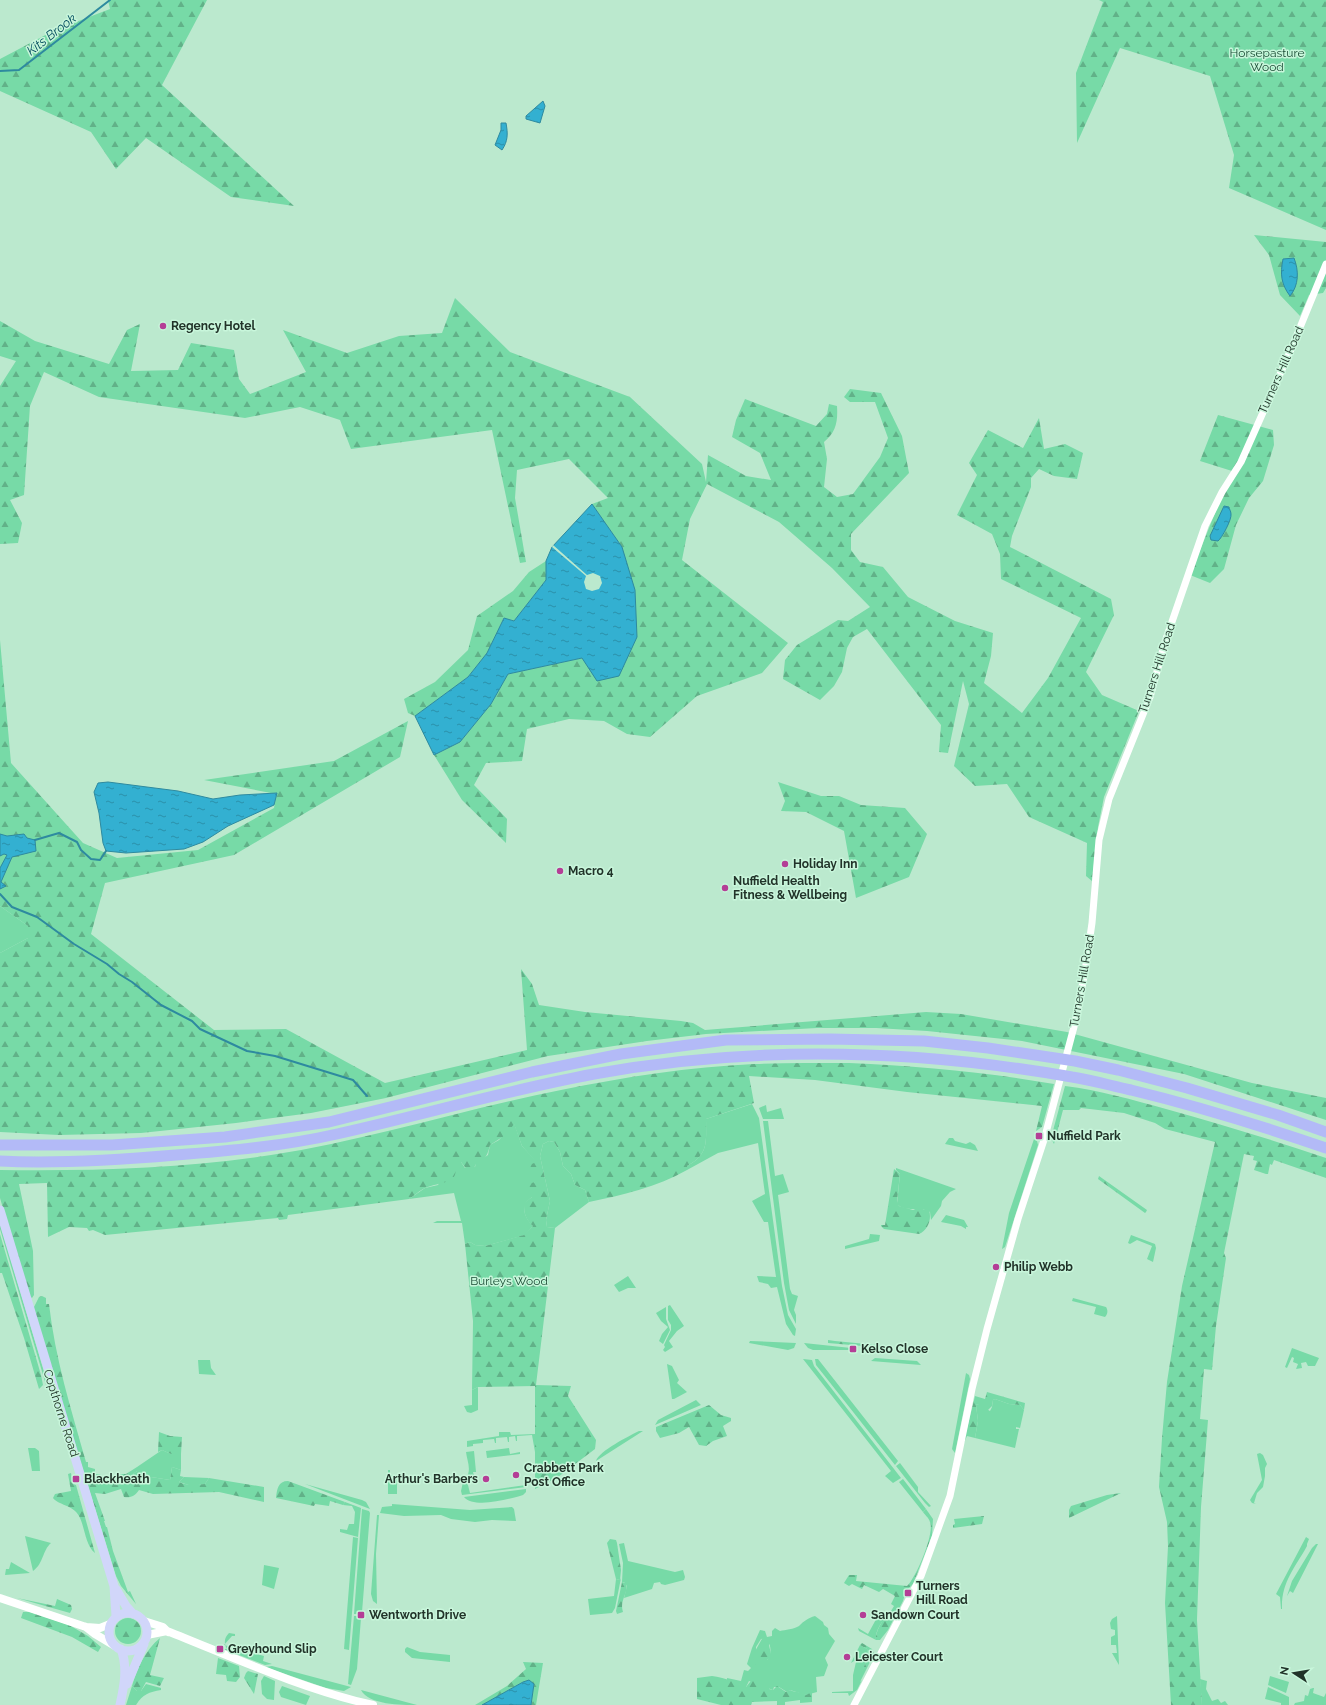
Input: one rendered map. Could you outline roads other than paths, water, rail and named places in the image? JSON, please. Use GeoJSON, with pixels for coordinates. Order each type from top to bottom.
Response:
{"type":"FeatureCollection","features":[{"type":"Feature","properties":{"kind":"highway"},"geometry":{"type":"LineString","coordinates":[[0,1145],[112,1145],[225,1137],[329,1122],[532,1072],[621,1054],[726,1040],[830,1039],[924,1041],[988,1048],[1075,1061],[1118,1070],[1187,1088],[1278,1115],[1326,1132]]}},
{"type":"Feature","properties":{"kind":"highway"},"geometry":{"type":"LineString","coordinates":[[0,1161],[113,1160],[233,1151],[333,1135],[530,1087],[595,1074],[718,1056],[828,1053],[960,1060],[1075,1077],[1166,1098],[1326,1148]]}},
{"type":"Feature","properties":{"kind":"main road","name":"Copthorne Road"},"geometry":{"type":"LineString","coordinates":[[0,1210],[114,1586],[116,1616]]}},
{"type":"Feature","properties":{"kind":"main road"},"geometry":{"type":"LineString","coordinates":[[114,1586],[126,1606],[133,1614],[144,1621],[163,1627],[167,1631],[295,1683],[327,1694],[373,1705]]}},
{"type":"Feature","properties":{"kind":"main road"},"geometry":{"type":"LineString","coordinates":[[0,1598],[86,1627],[100,1628],[110,1624],[116,1616],[121,1614],[133,1614]]}},
{"type":"Feature","properties":{"kind":"main road"},"geometry":{"type":"LineString","coordinates":[[122,1695],[146,1640],[146,1626],[144,1621]]}},
{"type":"Feature","properties":{"kind":"main road"},"geometry":{"type":"LineString","coordinates":[[110,1624],[109,1636],[124,1656],[125,1668],[120,1705]]}},
{"type":"Feature","properties":{"kind":"main road"},"geometry":{"type":"LineString","coordinates":[[86,1627],[118,1648],[133,1650],[140,1648],[146,1640],[167,1631]]}},
{"type":"Feature","properties":{"kind":"street","name":"Turners Hill Road"},"geometry":{"type":"LineString","coordinates":[[854,1705],[921,1576],[937,1535],[954,1478],[972,1389],[992,1309],[1016,1225],[1053,1110],[1073,1032],[1085,971],[1092,923],[1099,840],[1109,800],[1150,697],[1165,642],[1205,526],[1222,492],[1241,462],[1292,348],[1326,264]]}},
{"type":"Feature","properties":{"kind":"water"},"geometry":{"type":"Polygon","coordinates":[[[543,101],[545,106],[540,123],[526,119],[526,116],[543,101]]]}},
{"type":"Feature","properties":{"kind":"water"},"geometry":{"type":"Polygon","coordinates":[[[501,123],[506,123],[507,134],[502,150],[495,145],[501,130],[501,123]]]}},
{"type":"Feature","properties":{"kind":"water"},"geometry":{"type":"Polygon","coordinates":[[[1294,258],[1297,268],[1297,283],[1290,296],[1283,283],[1282,264],[1283,259],[1294,258]]]}},
{"type":"Feature","properties":{"kind":"water"},"geometry":{"type":"Polygon","coordinates":[[[592,504],[622,547],[635,590],[637,637],[619,676],[597,681],[582,658],[508,674],[491,704],[460,742],[434,755],[415,716],[468,677],[487,653],[504,618],[514,621],[546,580],[546,561],[552,547],[592,504]]]}},
{"type":"Feature","properties":{"kind":"water"},"geometry":{"type":"Polygon","coordinates":[[[1224,506],[1229,507],[1231,514],[1230,520],[1220,539],[1218,541],[1211,540],[1210,536],[1224,506]]]}},
{"type":"Feature","properties":{"kind":"water"},"geometry":{"type":"Polygon","coordinates":[[[108,782],[178,791],[213,799],[240,795],[277,793],[274,805],[228,826],[203,842],[184,849],[126,853],[106,851],[103,843],[99,813],[94,792],[98,783],[108,782]]]}},
{"type":"Feature","properties":{"kind":"water"},"geometry":{"type":"Polygon","coordinates":[[[0,834],[7,836],[24,834],[27,838],[35,840],[36,851],[12,857],[1,882],[6,886],[0,889],[0,868],[7,855],[4,854],[0,856],[0,834]]]}},
{"type":"Feature","properties":{"kind":"water"},"geometry":{"type":"Polygon","coordinates":[[[529,1680],[534,1684],[531,1705],[482,1705],[523,1682],[529,1680]]]}},
{"type":"Feature","properties":{"kind":"waterway","name":"Kits Brook"},"geometry":{"type":"LineString","coordinates":[[0,71],[19,70],[110,0]]}},
{"type":"Feature","properties":{"kind":"waterway"},"geometry":{"type":"LineString","coordinates":[[35,840],[59,833],[77,842],[81,850],[91,859],[100,860],[106,851]]}},
{"type":"Feature","properties":{"kind":"waterway"},"geometry":{"type":"LineString","coordinates":[[0,894],[12,907],[37,917],[74,944],[107,964],[161,1005],[192,1021],[200,1029],[247,1051],[275,1056],[353,1080],[367,1096]]}},
{"type":"Feature","properties":{"kind":"place","name":"Regency Hotel"},"geometry":{"type":"Point","coordinates":[163,326]}},
{"type":"Feature","properties":{"kind":"place","name":"Holiday Inn"},"geometry":{"type":"Point","coordinates":[785,864]}},
{"type":"Feature","properties":{"kind":"place","name":"Macro 4"},"geometry":{"type":"Point","coordinates":[560,871]}},
{"type":"Feature","properties":{"kind":"place","name":"Nuffield Health Fitness & Wellbeing"},"geometry":{"type":"Point","coordinates":[725,888]}},
{"type":"Feature","properties":{"kind":"place","name":"Nuffield Park"},"geometry":{"type":"Point","coordinates":[1039,1136]}},
{"type":"Feature","properties":{"kind":"place","name":"Philip Webb"},"geometry":{"type":"Point","coordinates":[996,1267]}},
{"type":"Feature","properties":{"kind":"place","name":"Kelso Close"},"geometry":{"type":"Point","coordinates":[853,1349]}},
{"type":"Feature","properties":{"kind":"place","name":"Crabbett Park Post Office"},"geometry":{"type":"Point","coordinates":[516,1475]}},
{"type":"Feature","properties":{"kind":"place","name":"Blackheath"},"geometry":{"type":"Point","coordinates":[76,1479]}},
{"type":"Feature","properties":{"kind":"place","name":"Arthur's Barbers"},"geometry":{"type":"Point","coordinates":[486,1479]}},
{"type":"Feature","properties":{"kind":"place","name":"Turners Hill Road"},"geometry":{"type":"Point","coordinates":[908,1593]}},
{"type":"Feature","properties":{"kind":"place","name":"Wentworth Drive"},"geometry":{"type":"Point","coordinates":[361,1615]}},
{"type":"Feature","properties":{"kind":"place","name":"Sandown Court"},"geometry":{"type":"Point","coordinates":[863,1615]}},
{"type":"Feature","properties":{"kind":"place","name":"Greyhound Slip"},"geometry":{"type":"Point","coordinates":[220,1649]}},
{"type":"Feature","properties":{"kind":"place","name":"Leicester Court"},"geometry":{"type":"Point","coordinates":[847,1657]}},
{"type":"Feature","properties":{"kind":"park label","name":"Horsepasture Wood"},"geometry":{"type":"Point","coordinates":[1267,60]}},
{"type":"Feature","properties":{"kind":"park label","name":"Burleys Wood"},"geometry":{"type":"Point","coordinates":[509,1281]}}]}
